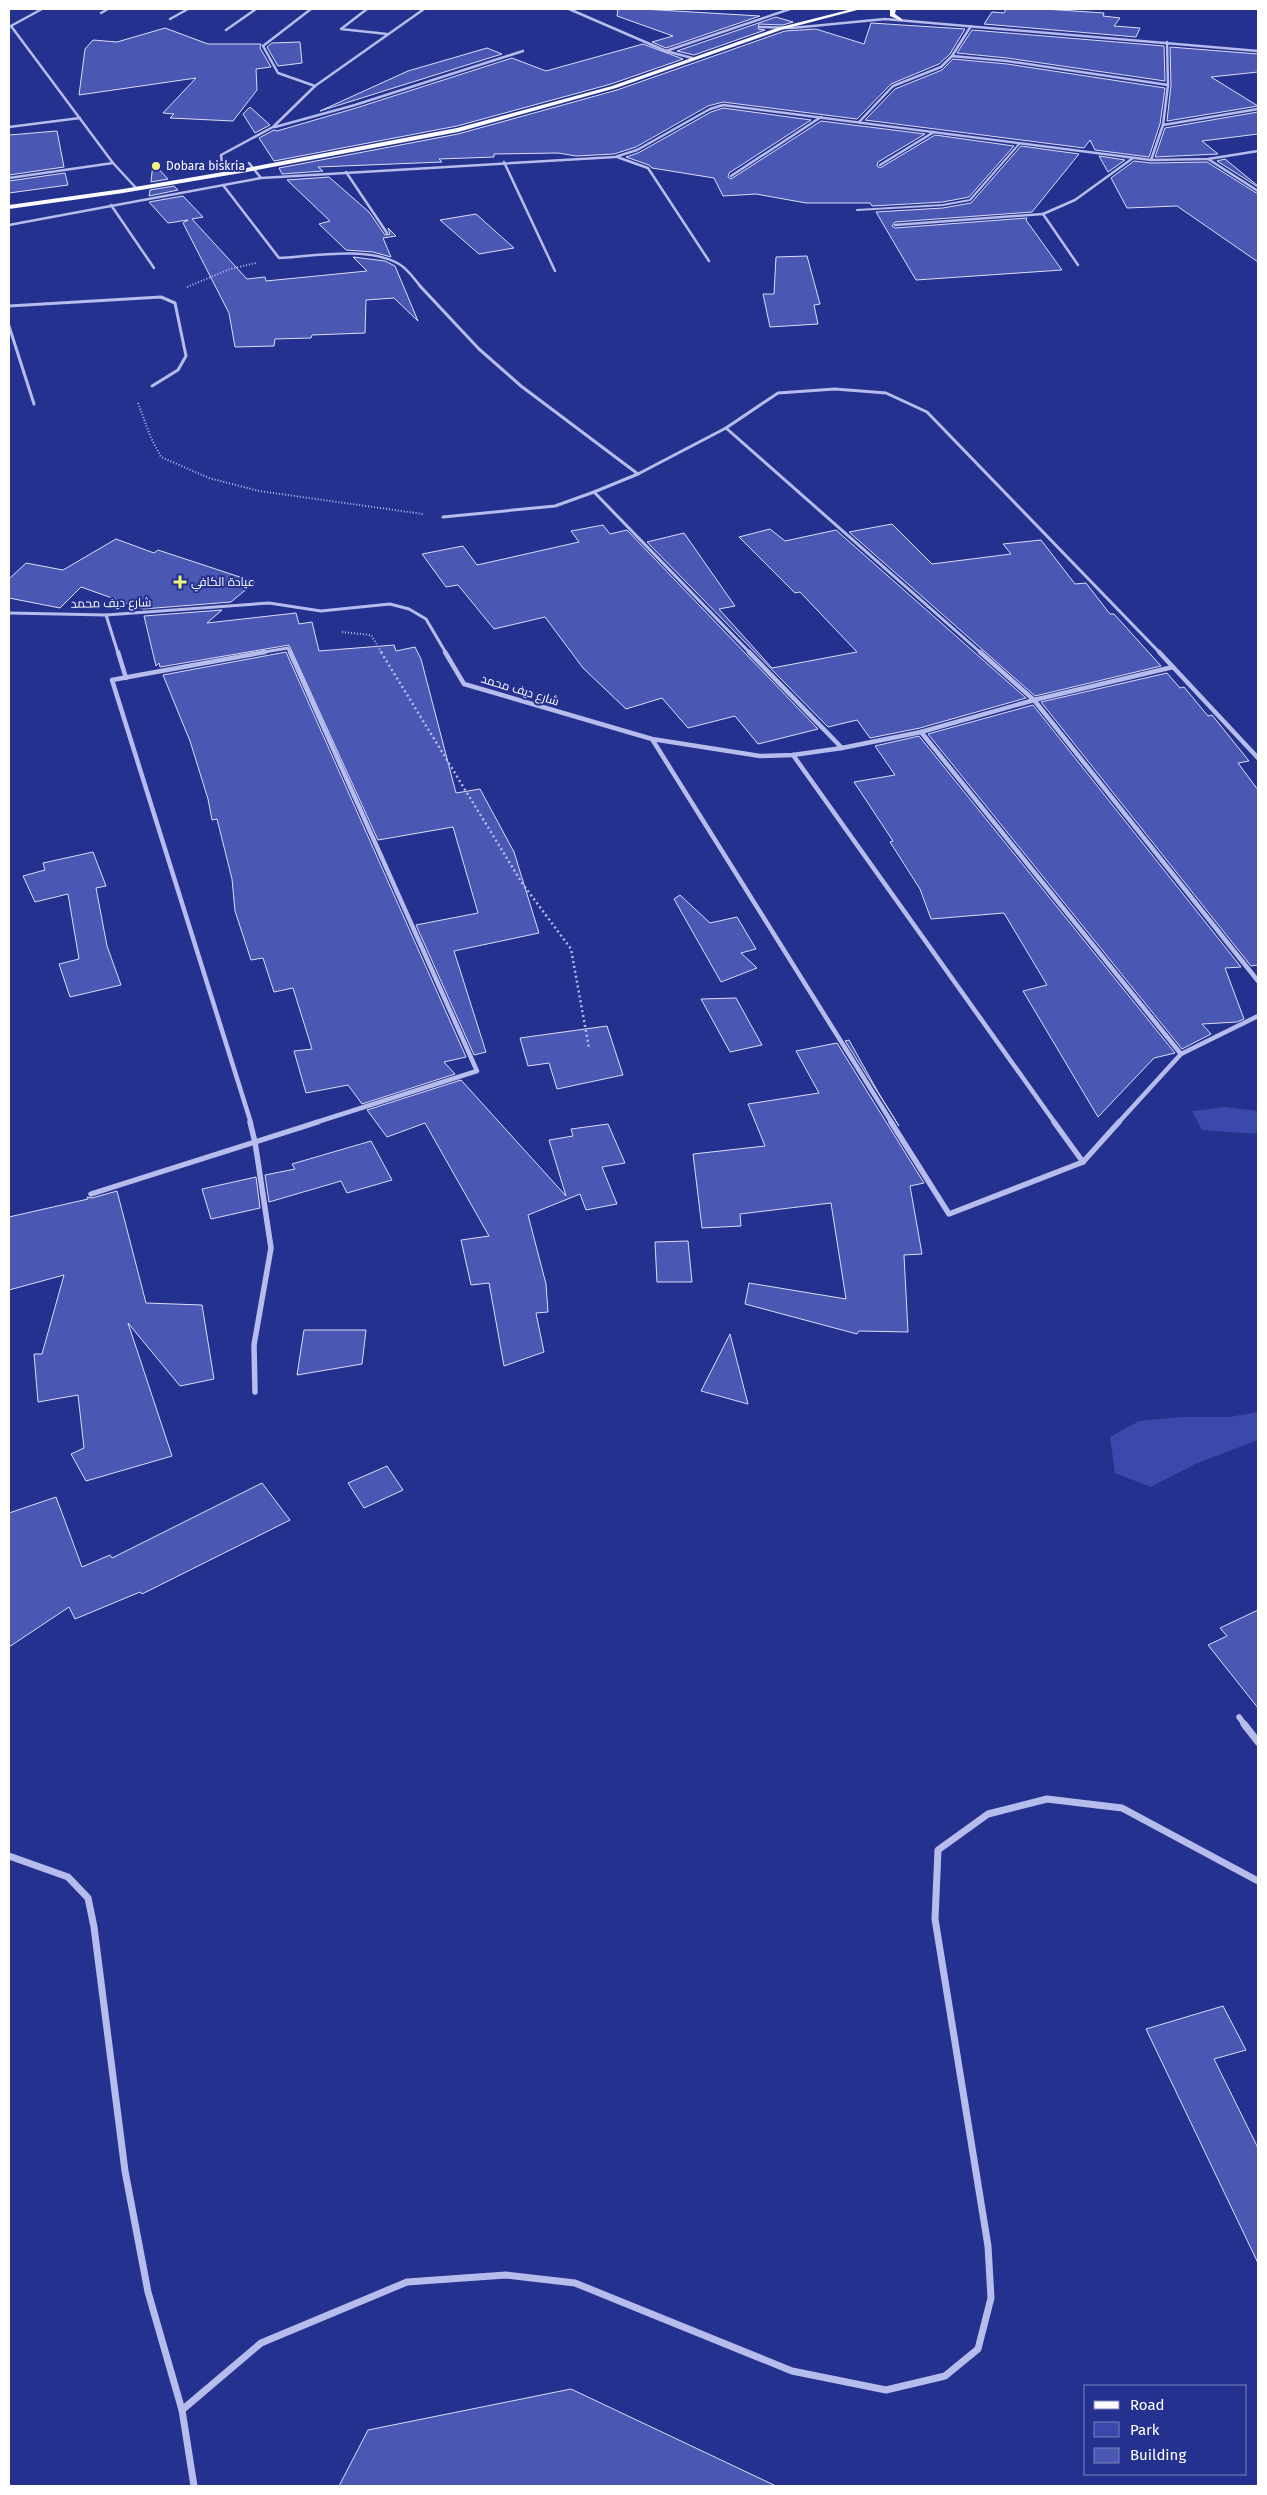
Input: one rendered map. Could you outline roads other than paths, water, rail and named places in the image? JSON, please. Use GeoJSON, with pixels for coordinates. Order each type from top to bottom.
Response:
{"type":"FeatureCollection","features":[{"type":"Feature","properties":{"kind":"main road"},"geometry":{"type":"LineString","coordinates":[[9,200],[225,167],[251,166],[397,144],[493,122],[630,82],[692,58],[779,29],[858,9]]}},
{"type":"Feature","properties":{"kind":"main road"},"geometry":{"type":"LineString","coordinates":[[893,9],[892,15],[900,20]]}},
{"type":"Feature","properties":{"kind":"main road"},"geometry":{"type":"LineString","coordinates":[[671,58],[788,18]]}},
{"type":"Feature","properties":{"kind":"main road"},"geometry":{"type":"LineString","coordinates":[[9,207],[232,173],[251,166],[450,125],[572,93],[662,62]]}},
{"type":"Feature","properties":{"kind":"street"},"geometry":{"type":"LineString","coordinates":[[22,20],[32,9]]}},
{"type":"Feature","properties":{"kind":"street"},"geometry":{"type":"LineString","coordinates":[[42,9],[10,26],[113,163],[130,183],[137,188]]}},
{"type":"Feature","properties":{"kind":"street"},"geometry":{"type":"LineString","coordinates":[[101,13],[108,9]]}},
{"type":"Feature","properties":{"kind":"street"},"geometry":{"type":"LineString","coordinates":[[170,19],[188,9]]}},
{"type":"Feature","properties":{"kind":"street"},"geometry":{"type":"LineString","coordinates":[[226,30],[256,9]]}},
{"type":"Feature","properties":{"kind":"street"},"geometry":{"type":"LineString","coordinates":[[311,9],[263,46],[278,73],[315,86]]}},
{"type":"Feature","properties":{"kind":"street"},"geometry":{"type":"LineString","coordinates":[[367,9],[341,28],[387,34]]}},
{"type":"Feature","properties":{"kind":"street"},"geometry":{"type":"LineString","coordinates":[[273,127],[315,86],[424,9]]}},
{"type":"Feature","properties":{"kind":"street"},"geometry":{"type":"LineString","coordinates":[[568,9],[666,51],[692,58]]}},
{"type":"Feature","properties":{"kind":"street"},"geometry":{"type":"LineString","coordinates":[[666,51],[786,12],[790,9]]}},
{"type":"Feature","properties":{"kind":"street"},"geometry":{"type":"LineString","coordinates":[[760,27],[779,29],[857,19],[900,20],[1258,51]]}},
{"type":"Feature","properties":{"kind":"street"},"geometry":{"type":"LineString","coordinates":[[859,122],[892,86],[941,67],[952,56],[971,26]]}},
{"type":"Feature","properties":{"kind":"street"},"geometry":{"type":"LineString","coordinates":[[1151,160],[1163,125],[1168,85],[1168,42]]}},
{"type":"Feature","properties":{"kind":"street"},"geometry":{"type":"LineString","coordinates":[[232,173],[220,160],[221,155],[273,127],[355,105],[523,51]]}},
{"type":"Feature","properties":{"kind":"street"},"geometry":{"type":"LineString","coordinates":[[952,56],[1007,61],[1168,85]]}},
{"type":"Feature","properties":{"kind":"street"},"geometry":{"type":"LineString","coordinates":[[9,225],[261,178],[615,156],[637,150],[715,107],[732,105],[1151,160],[1208,159],[1258,151]]}},
{"type":"Feature","properties":{"kind":"street"},"geometry":{"type":"LineString","coordinates":[[1163,125],[1258,109]]}},
{"type":"Feature","properties":{"kind":"street"},"geometry":{"type":"LineString","coordinates":[[731,176],[821,117]]}},
{"type":"Feature","properties":{"kind":"street"},"geometry":{"type":"LineString","coordinates":[[9,127],[80,118]]}},
{"type":"Feature","properties":{"kind":"street"},"geometry":{"type":"LineString","coordinates":[[880,165],[934,132]]}},
{"type":"Feature","properties":{"kind":"street"},"geometry":{"type":"LineString","coordinates":[[615,156],[648,168],[710,261]]}},
{"type":"Feature","properties":{"kind":"street"},"geometry":{"type":"LineString","coordinates":[[896,225],[1043,214],[1075,200],[1133,158]]}},
{"type":"Feature","properties":{"kind":"street"},"geometry":{"type":"LineString","coordinates":[[1208,159],[1258,191]]}},
{"type":"Feature","properties":{"kind":"street"},"geometry":{"type":"LineString","coordinates":[[504,162],[555,271]]}},
{"type":"Feature","properties":{"kind":"street"},"geometry":{"type":"LineString","coordinates":[[9,178],[113,163]]}},
{"type":"Feature","properties":{"kind":"street"},"geometry":{"type":"LineString","coordinates":[[251,166],[261,178]]}},
{"type":"Feature","properties":{"kind":"street"},"geometry":{"type":"LineString","coordinates":[[346,172],[387,233]]}},
{"type":"Feature","properties":{"kind":"street"},"geometry":{"type":"LineString","coordinates":[[223,185],[279,258],[352,255],[392,260],[401,265],[479,349],[521,386],[638,474]]}},
{"type":"Feature","properties":{"kind":"street"},"geometry":{"type":"LineString","coordinates":[[111,205],[154,268]]}},
{"type":"Feature","properties":{"kind":"street"},"geometry":{"type":"LineString","coordinates":[[1043,214],[1078,265]]}},
{"type":"Feature","properties":{"kind":"street"},"geometry":{"type":"LineString","coordinates":[[9,306],[161,297],[175,303],[186,356],[178,370],[152,386]]}},
{"type":"Feature","properties":{"kind":"street"},"geometry":{"type":"LineString","coordinates":[[9,326],[34,404]]}},
{"type":"Feature","properties":{"kind":"street"},"geometry":{"type":"LineString","coordinates":[[443,518],[556,506],[594,492],[638,474],[726,428],[778,392],[836,389],[886,393],[927,412],[1258,758]]}},
{"type":"Feature","properties":{"kind":"street"},"geometry":{"type":"LineString","coordinates":[[726,428],[1034,700],[1258,981]]}},
{"type":"Feature","properties":{"kind":"street"},"geometry":{"type":"LineString","coordinates":[[594,492],[842,748]]}},
{"type":"Feature","properties":{"kind":"street","name":"شارع ديف محمد"},"geometry":{"type":"LineString","coordinates":[[9,613],[106,615],[270,603],[320,611],[390,604],[409,609],[426,619],[464,684],[652,738],[760,756],[793,755],[842,748],[921,732],[1034,700],[1173,667]]}},
{"type":"Feature","properties":{"kind":"street"},"geometry":{"type":"LineString","coordinates":[[106,615],[126,678]]}},
{"type":"Feature","properties":{"kind":"street"},"geometry":{"type":"LineString","coordinates":[[91,1194],[255,1142],[477,1072],[288,648],[112,680],[255,1142],[271,1248],[254,1345],[255,1392]]}},
{"type":"Feature","properties":{"kind":"street"},"geometry":{"type":"LineString","coordinates":[[921,732],[1181,1054]]}},
{"type":"Feature","properties":{"kind":"street"},"geometry":{"type":"LineString","coordinates":[[652,738],[949,1214],[1083,1162],[1181,1054],[1258,1016]]}},
{"type":"Feature","properties":{"kind":"street"},"geometry":{"type":"LineString","coordinates":[[793,755],[1083,1162]]}},
{"type":"Feature","properties":{"kind":"street"},"geometry":{"type":"LineString","coordinates":[[1239,1717],[1258,1742]]}},
{"type":"Feature","properties":{"kind":"street"},"geometry":{"type":"LineString","coordinates":[[182,2410],[261,2343],[279,2335],[407,2282],[506,2275],[575,2283],[792,2371],[886,2390],[945,2376],[978,2349],[991,2298],[988,2246],[935,1919],[938,1850],[988,1814],[1047,1799],[1122,1808],[1258,1880]]}},
{"type":"Feature","properties":{"kind":"street"},"geometry":{"type":"LineString","coordinates":[[9,1856],[68,1877],[88,1898],[94,1927],[124,2170],[148,2292],[182,2410],[194,2486]]}},
{"type":"Feature","properties":{"kind":"lane"},"geometry":{"type":"LineString","coordinates":[[856,210],[943,206],[970,200],[1020,143]]}},
{"type":"Feature","properties":{"kind":"place","name":"Dobara biskria"},"geometry":{"type":"Point","coordinates":[156,166]}},
{"type":"Feature","properties":{"kind":"place","name":"عيادة الكافي"},"geometry":{"type":"Point","coordinates":[180,582]}}]}
